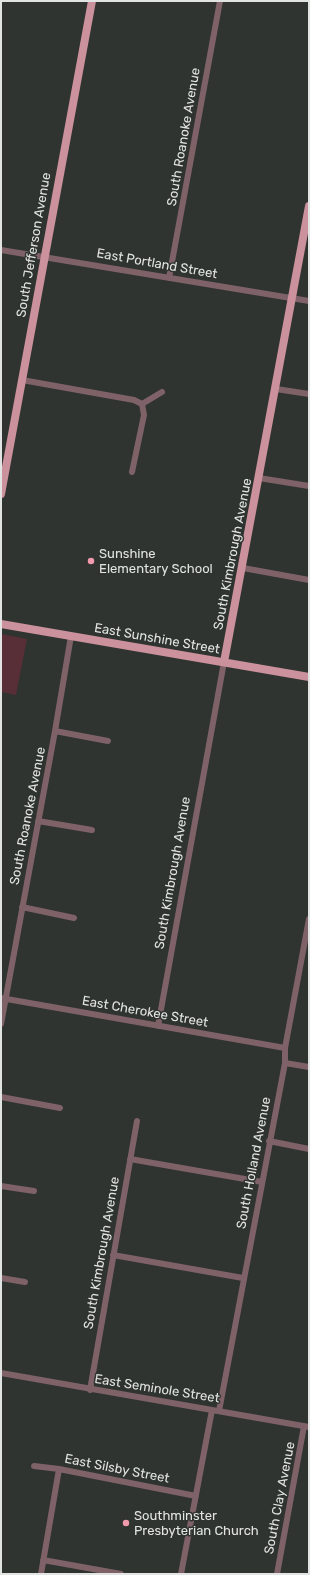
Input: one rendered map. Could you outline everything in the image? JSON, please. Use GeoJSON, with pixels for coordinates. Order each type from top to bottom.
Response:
{"type":"FeatureCollection","features":[{"type":"Feature","properties":{"kind":"main road","name":"South Jefferson Avenue"},"geometry":{"type":"LineString","coordinates":[[1,494],[92,1]]}},
{"type":"Feature","properties":{"kind":"main road","name":"South Kimbrough Avenue"},"geometry":{"type":"LineString","coordinates":[[224,662],[243,568],[309,206]]}},
{"type":"Feature","properties":{"kind":"main road","name":"East Sunshine Street"},"geometry":{"type":"LineString","coordinates":[[1,624],[309,677]]}},
{"type":"Feature","properties":{"kind":"street","name":"South Roanoke Avenue"},"geometry":{"type":"LineString","coordinates":[[169,278],[220,1]]}},
{"type":"Feature","properties":{"kind":"street","name":"East Portland Street"},"geometry":{"type":"LineString","coordinates":[[1,250],[309,301]]}},
{"type":"Feature","properties":{"kind":"street"},"geometry":{"type":"LineString","coordinates":[[22,380],[134,400],[142,404]]}},
{"type":"Feature","properties":{"kind":"street"},"geometry":{"type":"LineString","coordinates":[[276,389],[309,394]]}},
{"type":"Feature","properties":{"kind":"street"},"geometry":{"type":"LineString","coordinates":[[142,404],[162,392]]}},
{"type":"Feature","properties":{"kind":"street"},"geometry":{"type":"LineString","coordinates":[[132,472],[144,415],[142,404]]}},
{"type":"Feature","properties":{"kind":"street"},"geometry":{"type":"LineString","coordinates":[[259,478],[309,486]]}},
{"type":"Feature","properties":{"kind":"street"},"geometry":{"type":"LineString","coordinates":[[243,568],[309,580]]}},
{"type":"Feature","properties":{"kind":"street","name":"South Roanoke Avenue"},"geometry":{"type":"LineString","coordinates":[[1,1024],[3,999],[22,908],[71,636]]}},
{"type":"Feature","properties":{"kind":"street","name":"South Kimbrough Avenue"},"geometry":{"type":"LineString","coordinates":[[158,1026],[224,662]]}},
{"type":"Feature","properties":{"kind":"street"},"geometry":{"type":"LineString","coordinates":[[55,731],[108,741]]}},
{"type":"Feature","properties":{"kind":"street"},"geometry":{"type":"LineString","coordinates":[[38,821],[92,830]]}},
{"type":"Feature","properties":{"kind":"street"},"geometry":{"type":"LineString","coordinates":[[22,908],[74,918]]}},
{"type":"Feature","properties":{"kind":"street","name":"South Holland Avenue"},"geometry":{"type":"LineString","coordinates":[[181,1574],[262,1182],[285,1063],[285,1048],[309,919]]}},
{"type":"Feature","properties":{"kind":"street","name":"East Cherokee Street"},"geometry":{"type":"LineString","coordinates":[[3,999],[285,1048]]}},
{"type":"Feature","properties":{"kind":"street"},"geometry":{"type":"LineString","coordinates":[[285,1063],[309,1067]]}},
{"type":"Feature","properties":{"kind":"street"},"geometry":{"type":"LineString","coordinates":[[1,1097],[60,1108]]}},
{"type":"Feature","properties":{"kind":"street","name":"South Kimbrough Avenue"},"geometry":{"type":"LineString","coordinates":[[90,1390],[137,1120]]}},
{"type":"Feature","properties":{"kind":"street"},"geometry":{"type":"LineString","coordinates":[[269,1141],[309,1149]]}},
{"type":"Feature","properties":{"kind":"street"},"geometry":{"type":"LineString","coordinates":[[130,1159],[262,1182]]}},
{"type":"Feature","properties":{"kind":"street"},"geometry":{"type":"LineString","coordinates":[[1,1186],[34,1191]]}},
{"type":"Feature","properties":{"kind":"street"},"geometry":{"type":"LineString","coordinates":[[113,1255],[243,1278]]}},
{"type":"Feature","properties":{"kind":"street"},"geometry":{"type":"LineString","coordinates":[[1,1278],[25,1282]]}},
{"type":"Feature","properties":{"kind":"street","name":"East Seminole Street"},"geometry":{"type":"LineString","coordinates":[[1,1373],[90,1390],[215,1410],[307,1427]]}},
{"type":"Feature","properties":{"kind":"street","name":"South Clay Avenue"},"geometry":{"type":"LineString","coordinates":[[277,1574],[307,1427]]}},
{"type":"Feature","properties":{"kind":"street","name":"East Silsby Street"},"geometry":{"type":"LineString","coordinates":[[34,1466],[59,1469],[196,1496]]}},
{"type":"Feature","properties":{"kind":"street"},"geometry":{"type":"LineString","coordinates":[[41,1574],[59,1469]]}},
{"type":"Feature","properties":{"kind":"street"},"geometry":{"type":"LineString","coordinates":[[43,1560],[121,1574]]}},
{"type":"Feature","properties":{"kind":"shaded area"},"geometry":{"type":"Polygon","coordinates":[[[1,634],[27,639],[16,695],[1,692],[1,634]]]}},
{"type":"Feature","properties":{"kind":"place","name":"Sunshine Elementary School"},"geometry":{"type":"Point","coordinates":[91,561]}},
{"type":"Feature","properties":{"kind":"place","name":"Southminster Presbyterian Church"},"geometry":{"type":"Point","coordinates":[126,1523]}}]}
